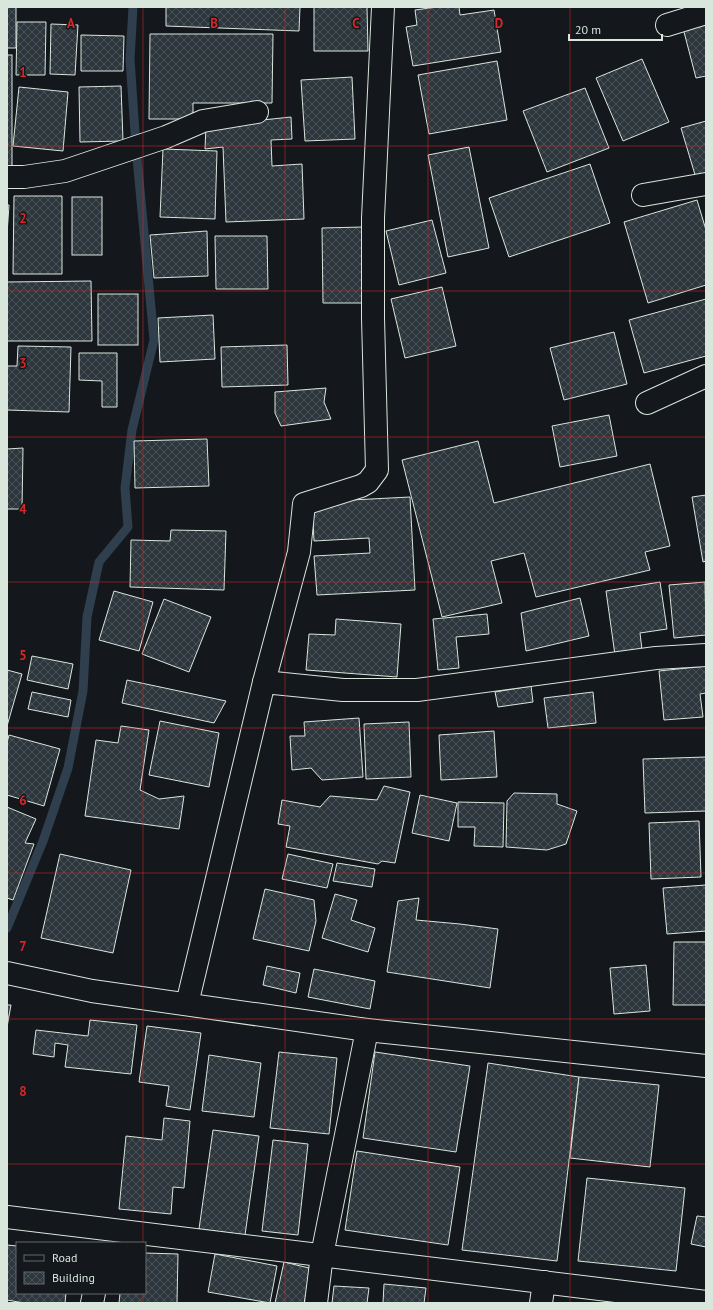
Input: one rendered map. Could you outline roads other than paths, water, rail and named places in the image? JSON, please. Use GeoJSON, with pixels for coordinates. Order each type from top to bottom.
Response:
{"type":"FeatureCollection","features":[{"type":"Feature","properties":{"kind":"street"},"geometry":{"type":"LineString","coordinates":[[187,1004],[264,682],[299,552],[304,504],[308,501],[361,486],[368,482],[376,470],[373,218],[382,73],[383,7]]}},
{"type":"Feature","properties":{"kind":"street"},"geometry":{"type":"LineString","coordinates":[[667,25],[706,13]]}},
{"type":"Feature","properties":{"kind":"street"},"geometry":{"type":"LineString","coordinates":[[7,177],[24,177],[65,171],[166,137],[203,121],[256,112]]}},
{"type":"Feature","properties":{"kind":"street"},"geometry":{"type":"LineString","coordinates":[[643,195],[706,184]]}},
{"type":"Feature","properties":{"kind":"street"},"geometry":{"type":"LineString","coordinates":[[647,403],[706,376]]}},
{"type":"Feature","properties":{"kind":"street"},"geometry":{"type":"LineString","coordinates":[[264,682],[343,690],[417,690],[656,658],[706,655]]}},
{"type":"Feature","properties":{"kind":"street"},"geometry":{"type":"LineString","coordinates":[[7,973],[92,991],[367,1030],[706,1066]]}},
{"type":"Feature","properties":{"kind":"street"},"geometry":{"type":"LineString","coordinates":[[316,1303],[322,1255],[367,1030]]}},
{"type":"Feature","properties":{"kind":"street"},"geometry":{"type":"LineString","coordinates":[[7,1217],[101,1236],[322,1255],[543,1293],[706,1302]]}},
{"type":"Feature","properties":{"kind":"waterway"},"geometry":{"type":"LineString","coordinates":[[7,928],[43,841],[68,768],[83,691],[87,617],[99,562],[128,527],[125,488],[132,430],[154,340],[136,147],[130,59],[133,7]]}}]}
